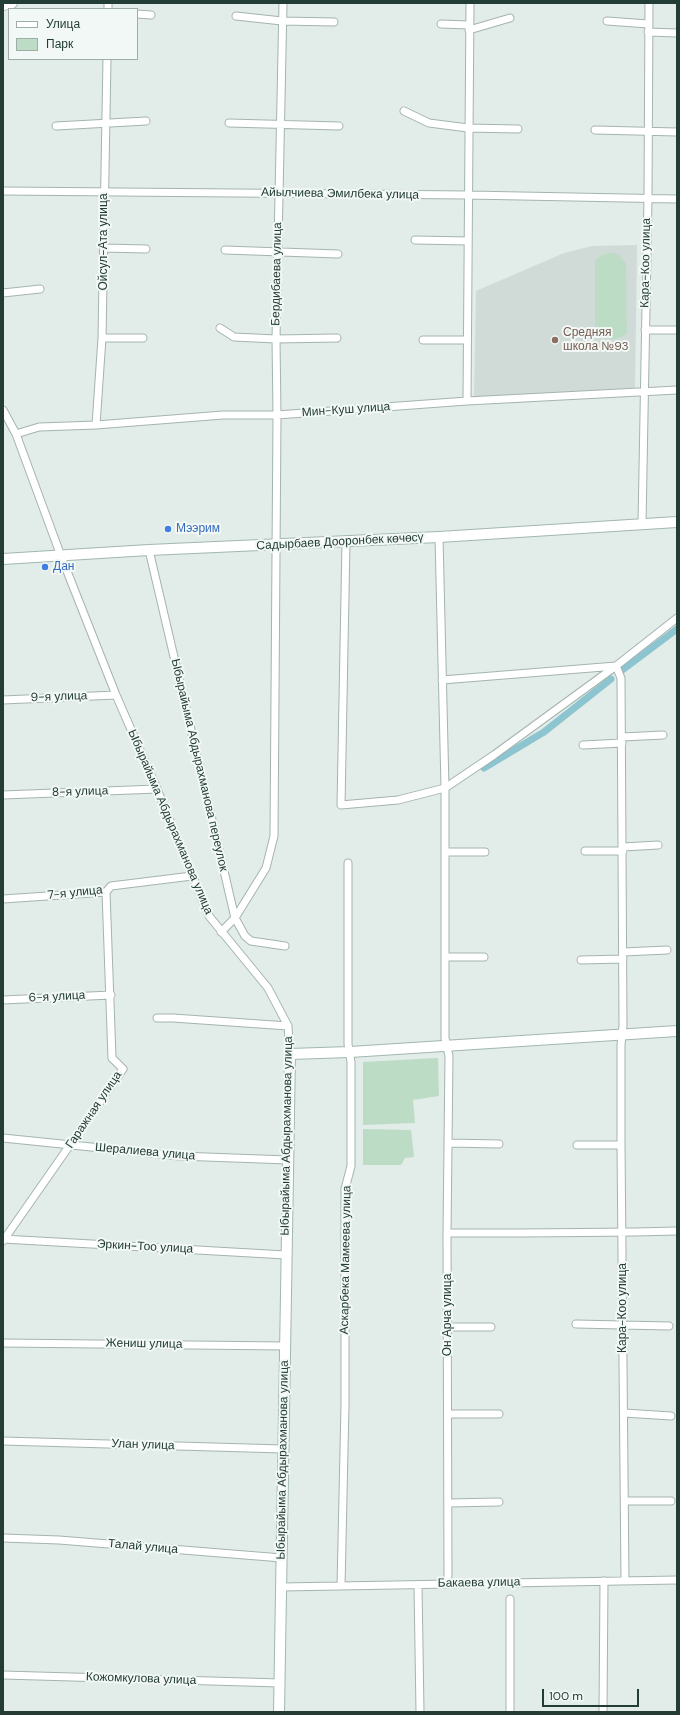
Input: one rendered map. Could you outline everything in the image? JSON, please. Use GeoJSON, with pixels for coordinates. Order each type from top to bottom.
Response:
{"type":"FeatureCollection","features":[{"type":"Feature","properties":{"kind":"street"},"geometry":{"type":"LineString","coordinates":[[3,5],[12,3]]}},
{"type":"Feature","properties":{"kind":"street","name":"Бердибаева улица"},"geometry":{"type":"LineString","coordinates":[[221,932],[236,918],[266,868],[274,836],[277,415],[276,339],[279,125],[283,3]]}},
{"type":"Feature","properties":{"kind":"street"},"geometry":{"type":"LineString","coordinates":[[467,401],[470,3]]}},
{"type":"Feature","properties":{"kind":"street","name":"Кара-Коо улица"},"geometry":{"type":"LineString","coordinates":[[642,524],[648,198],[647,130],[649,3]]}},
{"type":"Feature","properties":{"kind":"street"},"geometry":{"type":"LineString","coordinates":[[138,14],[151,15]]}},
{"type":"Feature","properties":{"kind":"street"},"geometry":{"type":"LineString","coordinates":[[236,16],[282,21],[334,22]]}},
{"type":"Feature","properties":{"kind":"street"},"geometry":{"type":"LineString","coordinates":[[441,24],[470,27],[510,18]]}},
{"type":"Feature","properties":{"kind":"street"},"geometry":{"type":"LineString","coordinates":[[607,21],[648,24]]}},
{"type":"Feature","properties":{"kind":"street"},"geometry":{"type":"LineString","coordinates":[[648,32],[677,33]]}},
{"type":"Feature","properties":{"kind":"street","name":"Ойсул-Ата улица"},"geometry":{"type":"LineString","coordinates":[[96,425],[102,338],[107,60]]}},
{"type":"Feature","properties":{"kind":"street"},"geometry":{"type":"LineString","coordinates":[[404,111],[429,123],[468,128],[518,130]]}},
{"type":"Feature","properties":{"kind":"street"},"geometry":{"type":"LineString","coordinates":[[56,126],[146,121]]}},
{"type":"Feature","properties":{"kind":"street"},"geometry":{"type":"LineString","coordinates":[[229,123],[339,126]]}},
{"type":"Feature","properties":{"kind":"street"},"geometry":{"type":"LineString","coordinates":[[595,130],[647,130],[677,132]]}},
{"type":"Feature","properties":{"kind":"street","name":"Айылчиева Эмилбека улица"},"geometry":{"type":"LineString","coordinates":[[3,192],[279,193],[677,199]]}},
{"type":"Feature","properties":{"kind":"street"},"geometry":{"type":"LineString","coordinates":[[415,240],[468,241]]}},
{"type":"Feature","properties":{"kind":"street"},"geometry":{"type":"LineString","coordinates":[[104,248],[146,249]]}},
{"type":"Feature","properties":{"kind":"street"},"geometry":{"type":"LineString","coordinates":[[225,250],[338,254]]}},
{"type":"Feature","properties":{"kind":"street"},"geometry":{"type":"LineString","coordinates":[[3,293],[40,289]]}},
{"type":"Feature","properties":{"kind":"street"},"geometry":{"type":"LineString","coordinates":[[220,328],[234,337],[276,339],[337,338]]}},
{"type":"Feature","properties":{"kind":"street"},"geometry":{"type":"LineString","coordinates":[[645,330],[677,330]]}},
{"type":"Feature","properties":{"kind":"street"},"geometry":{"type":"LineString","coordinates":[[102,338],[143,338]]}},
{"type":"Feature","properties":{"kind":"street"},"geometry":{"type":"LineString","coordinates":[[423,340],[468,340]]}},
{"type":"Feature","properties":{"kind":"street","name":"Мин-Куш улица"},"geometry":{"type":"LineString","coordinates":[[16,434],[40,427],[96,425],[223,415],[277,415],[467,401],[677,390]]}},
{"type":"Feature","properties":{"kind":"street","name":"Ыбырайыма Абдырахманова улица"},"geometry":{"type":"LineString","coordinates":[[4,414],[16,434],[61,556],[116,695],[157,789],[209,916],[268,988],[288,1026],[290,1054],[279,1712]]}},
{"type":"Feature","properties":{"kind":"street","name":"Садырбаев Дооронбек көчөсү"},"geometry":{"type":"LineString","coordinates":[[3,559],[149,550],[439,537],[677,522]]}},
{"type":"Feature","properties":{"kind":"street","name":"Он Арча улица"},"geometry":{"type":"LineString","coordinates":[[439,537],[446,852],[445,1038],[449,1056],[447,1233],[448,1584]]}},
{"type":"Feature","properties":{"kind":"street"},"geometry":{"type":"LineString","coordinates":[[346,542],[341,805],[398,800],[445,788],[494,755],[616,666],[677,618]]}},
{"type":"Feature","properties":{"kind":"street","name":"Ыбырайыма Абдырахманова переулок"},"geometry":{"type":"LineString","coordinates":[[149,550],[236,918],[245,936],[251,941],[285,946]]}},
{"type":"Feature","properties":{"kind":"street"},"geometry":{"type":"LineString","coordinates":[[442,680],[616,666]]}},
{"type":"Feature","properties":{"kind":"street","name":"Кара-Коо улица"},"geometry":{"type":"LineString","coordinates":[[616,666],[621,678],[622,740],[623,956],[621,1145],[623,1231],[625,1581]]}},
{"type":"Feature","properties":{"kind":"street","name":"9-я улица"},"geometry":{"type":"LineString","coordinates":[[3,700],[116,695]]}},
{"type":"Feature","properties":{"kind":"street"},"geometry":{"type":"LineString","coordinates":[[583,745],[663,735]]}},
{"type":"Feature","properties":{"kind":"street","name":"8-я улица"},"geometry":{"type":"LineString","coordinates":[[3,795],[157,789]]}},
{"type":"Feature","properties":{"kind":"street"},"geometry":{"type":"LineString","coordinates":[[585,851],[658,845]]}},
{"type":"Feature","properties":{"kind":"street"},"geometry":{"type":"LineString","coordinates":[[446,852],[485,852]]}},
{"type":"Feature","properties":{"kind":"street","name":"Аскарбека Мамеева улица"},"geometry":{"type":"LineString","coordinates":[[341,1586],[345,1397],[345,1189],[351,1166],[350,1052],[348,1044],[348,863]]}},
{"type":"Feature","properties":{"kind":"street","name":"7-я улица"},"geometry":{"type":"LineString","coordinates":[[3,899],[106,892],[111,886],[192,876]]}},
{"type":"Feature","properties":{"kind":"street","name":"Гаражная улица"},"geometry":{"type":"LineString","coordinates":[[3,1240],[70,1146],[71,1141],[123,1069],[112,1058],[111,995],[106,892]]}},
{"type":"Feature","properties":{"kind":"street"},"geometry":{"type":"LineString","coordinates":[[581,960],[667,950]]}},
{"type":"Feature","properties":{"kind":"street"},"geometry":{"type":"LineString","coordinates":[[446,958],[484,957]]}},
{"type":"Feature","properties":{"kind":"street","name":"6-я улица"},"geometry":{"type":"LineString","coordinates":[[3,1000],[111,995]]}},
{"type":"Feature","properties":{"kind":"street"},"geometry":{"type":"LineString","coordinates":[[157,1018],[288,1026]]}},
{"type":"Feature","properties":{"kind":"street"},"geometry":{"type":"LineString","coordinates":[[290,1054],[350,1052],[677,1031]]}},
{"type":"Feature","properties":{"kind":"street","name":"Шералиева улица"},"geometry":{"type":"LineString","coordinates":[[3,1138],[25,1139],[70,1146],[179,1156],[288,1160]]}},
{"type":"Feature","properties":{"kind":"street"},"geometry":{"type":"LineString","coordinates":[[448,1143],[499,1144]]}},
{"type":"Feature","properties":{"kind":"street"},"geometry":{"type":"LineString","coordinates":[[577,1145],[621,1145]]}},
{"type":"Feature","properties":{"kind":"street"},"geometry":{"type":"LineString","coordinates":[[447,1233],[570,1234],[623,1231],[677,1232]]}},
{"type":"Feature","properties":{"kind":"street","name":"Эркин-Тоо улица"},"geometry":{"type":"LineString","coordinates":[[3,1240],[286,1254]]}},
{"type":"Feature","properties":{"kind":"street"},"geometry":{"type":"LineString","coordinates":[[576,1324],[669,1326]]}},
{"type":"Feature","properties":{"kind":"street"},"geometry":{"type":"LineString","coordinates":[[448,1327],[491,1327]]}},
{"type":"Feature","properties":{"kind":"street","name":"Жениш улица"},"geometry":{"type":"LineString","coordinates":[[3,1343],[285,1346]]}},
{"type":"Feature","properties":{"kind":"street"},"geometry":{"type":"LineString","coordinates":[[624,1413],[670,1416]]}},
{"type":"Feature","properties":{"kind":"street"},"geometry":{"type":"LineString","coordinates":[[448,1414],[500,1414]]}},
{"type":"Feature","properties":{"kind":"street","name":"Улан улица"},"geometry":{"type":"LineString","coordinates":[[3,1441],[283,1449]]}},
{"type":"Feature","properties":{"kind":"street"},"geometry":{"type":"LineString","coordinates":[[625,1501],[670,1500]]}},
{"type":"Feature","properties":{"kind":"street"},"geometry":{"type":"LineString","coordinates":[[448,1503],[499,1502]]}},
{"type":"Feature","properties":{"kind":"street","name":"Талай улица"},"geometry":{"type":"LineString","coordinates":[[3,1538],[59,1540],[282,1558]]}},
{"type":"Feature","properties":{"kind":"street","name":"Бакаева улица"},"geometry":{"type":"LineString","coordinates":[[282,1587],[677,1580]]}},
{"type":"Feature","properties":{"kind":"street"},"geometry":{"type":"LineString","coordinates":[[603,1712],[604,1581]]}},
{"type":"Feature","properties":{"kind":"street"},"geometry":{"type":"LineString","coordinates":[[418,1585],[420,1712]]}},
{"type":"Feature","properties":{"kind":"street"},"geometry":{"type":"LineString","coordinates":[[510,1598],[510,1712]]}},
{"type":"Feature","properties":{"kind":"street","name":"Кожомкулова улица"},"geometry":{"type":"LineString","coordinates":[[3,1676],[280,1683]]}},
{"type":"Feature","properties":{"kind":"shaded area","name":"Средняя школа №93"},"geometry":{"type":"Polygon","coordinates":[[[637,245],[635,388],[474,397],[476,291],[564,253],[592,246],[637,245]]]}},
{"type":"Feature","properties":{"kind":"green space"},"geometry":{"type":"Polygon","coordinates":[[[607,253],[619,255],[626,264],[627,333],[615,339],[602,337],[595,326],[595,261],[600,256],[607,253]]]}},
{"type":"Feature","properties":{"kind":"green space"},"geometry":{"type":"Polygon","coordinates":[[[438,1058],[439,1096],[413,1100],[415,1123],[363,1125],[363,1062],[438,1058]]]}},
{"type":"Feature","properties":{"kind":"green space"},"geometry":{"type":"Polygon","coordinates":[[[363,1129],[411,1130],[414,1157],[405,1158],[401,1165],[363,1165],[363,1129]]]}},
{"type":"Feature","properties":{"kind":"waterway"},"geometry":{"type":"LineString","coordinates":[[621,671],[677,629]]}},
{"type":"Feature","properties":{"kind":"waterway"},"geometry":{"type":"LineString","coordinates":[[484,768],[544,732],[611,679]]}},
{"type":"Feature","properties":{"kind":"place","name":"Средняя школа №93"},"geometry":{"type":"Point","coordinates":[555,340]}},
{"type":"Feature","properties":{"kind":"place","name":"Мээрим"},"geometry":{"type":"Point","coordinates":[168,529]}},
{"type":"Feature","properties":{"kind":"place","name":"Дан"},"geometry":{"type":"Point","coordinates":[45,567]}}]}
